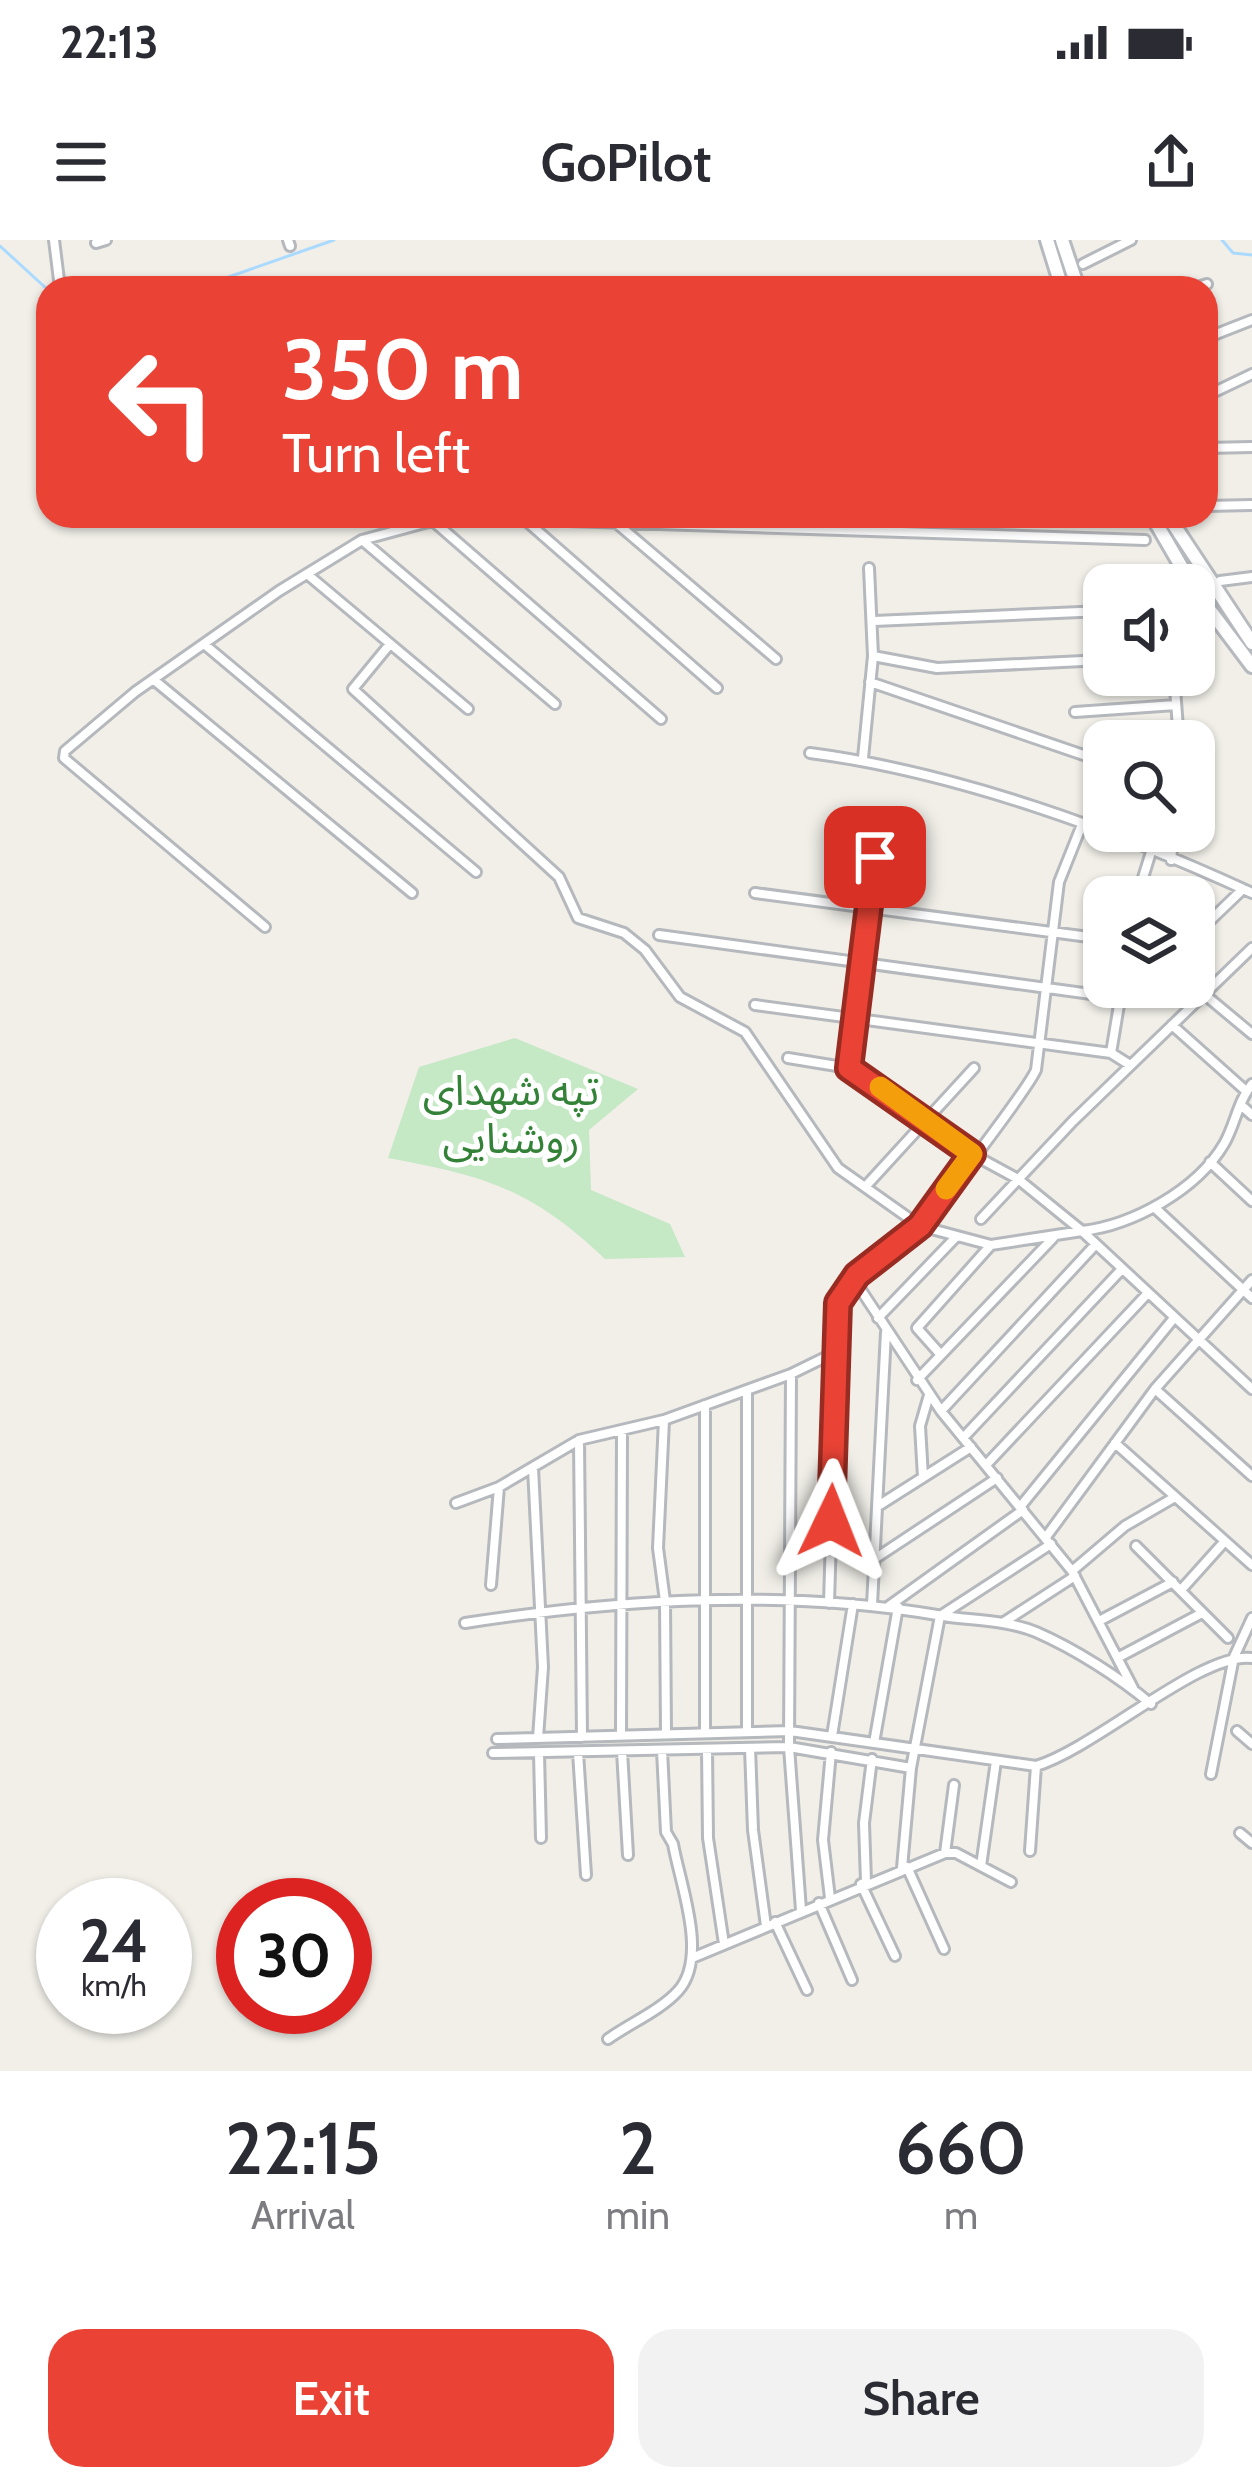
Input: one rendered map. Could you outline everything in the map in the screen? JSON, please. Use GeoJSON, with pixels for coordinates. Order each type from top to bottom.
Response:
{"type":"FeatureCollection","features":[{"type":"Feature","properties":{"kind":"main road"},"geometry":{"type":"LineString","coordinates":[[1047,240],[1058,276]]}},
{"type":"Feature","properties":{"kind":"main road"},"geometry":{"type":"LineString","coordinates":[[1062,240],[1074,276]]}},
{"type":"Feature","properties":{"kind":"main road"},"geometry":{"type":"LineString","coordinates":[[1158,528],[1179,564]]}},
{"type":"Feature","properties":{"kind":"main road"},"geometry":{"type":"LineString","coordinates":[[1176,528],[1252,643]]}},
{"type":"Feature","properties":{"kind":"main road"},"geometry":{"type":"LineString","coordinates":[[1215,616],[1252,666]]}},
{"type":"Feature","properties":{"kind":"street"},"geometry":{"type":"LineString","coordinates":[[54,240],[58,276]]}},
{"type":"Feature","properties":{"kind":"street"},"geometry":{"type":"LineString","coordinates":[[1083,264],[1130,240]]}},
{"type":"Feature","properties":{"kind":"street"},"geometry":{"type":"LineString","coordinates":[[1218,333],[1252,320]]}},
{"type":"Feature","properties":{"kind":"street"},"geometry":{"type":"LineString","coordinates":[[1218,390],[1252,374]]}},
{"type":"Feature","properties":{"kind":"street"},"geometry":{"type":"LineString","coordinates":[[1218,448],[1252,447]]}},
{"type":"Feature","properties":{"kind":"street"},"geometry":{"type":"LineString","coordinates":[[1218,506],[1252,505]]}},
{"type":"Feature","properties":{"kind":"street"},"geometry":{"type":"LineString","coordinates":[[265,927],[64,758],[65,751],[203,644],[307,574],[362,540],[407,528]]}},
{"type":"Feature","properties":{"kind":"street"},"geometry":{"type":"LineString","coordinates":[[441,528],[661,718]]}},
{"type":"Feature","properties":{"kind":"street"},"geometry":{"type":"LineString","coordinates":[[533,528],[717,688]]}},
{"type":"Feature","properties":{"kind":"street"},"geometry":{"type":"LineString","coordinates":[[622,528],[776,659]]}},
{"type":"Feature","properties":{"kind":"street"},"geometry":{"type":"LineString","coordinates":[[809,528],[1144,540]]}},
{"type":"Feature","properties":{"kind":"street"},"geometry":{"type":"LineString","coordinates":[[362,540],[555,704]]}},
{"type":"Feature","properties":{"kind":"street"},"geometry":{"type":"LineString","coordinates":[[862,758],[874,656],[869,568]]}},
{"type":"Feature","properties":{"kind":"street"},"geometry":{"type":"LineString","coordinates":[[307,574],[468,709]]}},
{"type":"Feature","properties":{"kind":"street"},"geometry":{"type":"LineString","coordinates":[[1220,581],[1252,577]]}},
{"type":"Feature","properties":{"kind":"street"},"geometry":{"type":"LineString","coordinates":[[874,620],[1083,612]]}},
{"type":"Feature","properties":{"kind":"street"},"geometry":{"type":"LineString","coordinates":[[203,644],[476,872]]}},
{"type":"Feature","properties":{"kind":"street"},"geometry":{"type":"LineString","coordinates":[[390,644],[353,689],[559,877],[578,918],[624,933],[645,950],[680,997],[755,1042],[838,1168],[920,1226],[991,1245],[1112,1227],[1154,1207],[1210,1162],[1249,1087],[1172,1025]]}},
{"type":"Feature","properties":{"kind":"street"},"geometry":{"type":"LineString","coordinates":[[874,656],[937,668],[1083,661]]}},
{"type":"Feature","properties":{"kind":"street"},"geometry":{"type":"LineString","coordinates":[[154,680],[412,893]]}},
{"type":"Feature","properties":{"kind":"street"},"geometry":{"type":"LineString","coordinates":[[870,682],[1083,755]]}},
{"type":"Feature","properties":{"kind":"street"},"geometry":{"type":"LineString","coordinates":[[1175,696],[1177,720]]}},
{"type":"Feature","properties":{"kind":"street"},"geometry":{"type":"LineString","coordinates":[[1075,712],[1176,705]]}},
{"type":"Feature","properties":{"kind":"street"},"geometry":{"type":"LineString","coordinates":[[810,752],[900,764],[1081,827],[1059,882],[1036,1070],[1025,1095],[972,1154],[920,1226],[854,1280],[838,1303],[829,1603]]}},
{"type":"Feature","properties":{"kind":"street"},"geometry":{"type":"LineString","coordinates":[[1144,876],[1151,852],[1248,891],[1215,918]]}},
{"type":"Feature","properties":{"kind":"street"},"geometry":{"type":"LineString","coordinates":[[1171,860],[1172,852]]}},
{"type":"Feature","properties":{"kind":"street"},"geometry":{"type":"LineString","coordinates":[[849,1068],[875,857]]}},
{"type":"Feature","properties":{"kind":"street"},"geometry":{"type":"LineString","coordinates":[[755,893],[1083,935]]}},
{"type":"Feature","properties":{"kind":"street"},"geometry":{"type":"LineString","coordinates":[[659,935],[1083,990]]}},
{"type":"Feature","properties":{"kind":"street"},"geometry":{"type":"LineString","coordinates":[[1215,983],[1252,948]]}},
{"type":"Feature","properties":{"kind":"street"},"geometry":{"type":"LineString","coordinates":[[1215,1003],[1252,1034]]}},
{"type":"Feature","properties":{"kind":"street"},"geometry":{"type":"LineString","coordinates":[[755,1005],[1111,1053],[1130,1065]]}},
{"type":"Feature","properties":{"kind":"street"},"geometry":{"type":"LineString","coordinates":[[1111,1053],[1118,1008]]}},
{"type":"Feature","properties":{"kind":"street"},"geometry":{"type":"LineString","coordinates":[[981,1219],[1190,1008]]}},
{"type":"Feature","properties":{"kind":"street"},"geometry":{"type":"LineString","coordinates":[[788,1058],[849,1068],[972,1154],[1018,1178],[1252,1389]]}},
{"type":"Feature","properties":{"kind":"street"},"geometry":{"type":"LineString","coordinates":[[865,1187],[974,1068]]}},
{"type":"Feature","properties":{"kind":"street"},"geometry":{"type":"LineString","coordinates":[[1241,1105],[1252,1115]]}},
{"type":"Feature","properties":{"kind":"street"},"geometry":{"type":"LineString","coordinates":[[1210,1162],[1252,1201]]}},
{"type":"Feature","properties":{"kind":"street"},"geometry":{"type":"LineString","coordinates":[[1154,1207],[1252,1298]]}},
{"type":"Feature","properties":{"kind":"street"},"geometry":{"type":"LineString","coordinates":[[917,1380],[1056,1235]]}},
{"type":"Feature","properties":{"kind":"street"},"geometry":{"type":"LineString","coordinates":[[878,1318],[955,1238]]}},
{"type":"Feature","properties":{"kind":"street"},"geometry":{"type":"LineString","coordinates":[[941,1412],[1096,1244]]}},
{"type":"Feature","properties":{"kind":"street"},"geometry":{"type":"LineString","coordinates":[[940,1355],[917,1328],[991,1245]]}},
{"type":"Feature","properties":{"kind":"street"},"geometry":{"type":"LineString","coordinates":[[963,1438],[1122,1269]]}},
{"type":"Feature","properties":{"kind":"street"},"geometry":{"type":"LineString","coordinates":[[854,1280],[917,1380],[1074,1574],[1134,1689]]}},
{"type":"Feature","properties":{"kind":"street"},"geometry":{"type":"LineString","coordinates":[[944,1949],[904,1868],[911,1768],[940,1616],[1048,1541],[1155,1389],[1252,1280]]}},
{"type":"Feature","properties":{"kind":"street"},"geometry":{"type":"LineString","coordinates":[[986,1465],[1148,1293]]}},
{"type":"Feature","properties":{"kind":"street"},"geometry":{"type":"LineString","coordinates":[[874,1743],[894,1606],[1022,1508],[1174,1318]]}},
{"type":"Feature","properties":{"kind":"street"},"geometry":{"type":"LineString","coordinates":[[872,1605],[886,1331]]}},
{"type":"Feature","properties":{"kind":"street"},"geometry":{"type":"LineString","coordinates":[[456,1503],[499,1487],[579,1440],[664,1420],[791,1374],[836,1352]]}},
{"type":"Feature","properties":{"kind":"street"},"geometry":{"type":"LineString","coordinates":[[791,1374],[789,1747],[801,1910]]}},
{"type":"Feature","properties":{"kind":"street"},"geometry":{"type":"LineString","coordinates":[[1155,1389],[1252,1476]]}},
{"type":"Feature","properties":{"kind":"street"},"geometry":{"type":"LineString","coordinates":[[747,1390],[747,1732]]}},
{"type":"Feature","properties":{"kind":"street"},"geometry":{"type":"LineString","coordinates":[[923,1477],[920,1426],[929,1395]]}},
{"type":"Feature","properties":{"kind":"street"},"geometry":{"type":"LineString","coordinates":[[705,1405],[705,1733]]}},
{"type":"Feature","properties":{"kind":"street"},"geometry":{"type":"LineString","coordinates":[[664,1420],[658,1547],[665,1601],[666,1734]]}},
{"type":"Feature","properties":{"kind":"street"},"geometry":{"type":"LineString","coordinates":[[621,1736],[623,1603],[617,1513],[622,1431]]}},
{"type":"Feature","properties":{"kind":"street"},"geometry":{"type":"LineString","coordinates":[[579,1440],[582,1737]]}},
{"type":"Feature","properties":{"kind":"street"},"geometry":{"type":"LineString","coordinates":[[1115,1443],[1252,1565]]}},
{"type":"Feature","properties":{"kind":"street"},"geometry":{"type":"LineString","coordinates":[[877,1507],[971,1448]]}},
{"type":"Feature","properties":{"kind":"street"},"geometry":{"type":"LineString","coordinates":[[533,1468],[536,1612],[543,1667],[538,1738]]}},
{"type":"Feature","properties":{"kind":"street"},"geometry":{"type":"LineString","coordinates":[[874,1558],[997,1478]]}},
{"type":"Feature","properties":{"kind":"street"},"geometry":{"type":"LineString","coordinates":[[490,1585],[499,1487]]}},
{"type":"Feature","properties":{"kind":"street"},"geometry":{"type":"LineString","coordinates":[[1004,1622],[1074,1574],[1126,1526],[1175,1497]]}},
{"type":"Feature","properties":{"kind":"street"},"geometry":{"type":"LineString","coordinates":[[1101,1620],[1177,1587],[1225,1541]]}},
{"type":"Feature","properties":{"kind":"street"},"geometry":{"type":"LineString","coordinates":[[1136,1546],[1228,1639]]}},
{"type":"Feature","properties":{"kind":"street"},"geometry":{"type":"LineString","coordinates":[[465,1623],[582,1606],[665,1601],[788,1600],[894,1606],[1004,1622],[1038,1633],[1134,1689],[1151,1704]]}},
{"type":"Feature","properties":{"kind":"street"},"geometry":{"type":"LineString","coordinates":[[832,1736],[853,1604]]}},
{"type":"Feature","properties":{"kind":"street"},"geometry":{"type":"LineString","coordinates":[[1119,1657],[1202,1612]]}},
{"type":"Feature","properties":{"kind":"street"},"geometry":{"type":"LineString","coordinates":[[1211,1774],[1234,1657],[1252,1618]]}},
{"type":"Feature","properties":{"kind":"street"},"geometry":{"type":"LineString","coordinates":[[497,1739],[790,1731],[1036,1766],[1067,1756],[1209,1666],[1234,1657],[1252,1658]]}},
{"type":"Feature","properties":{"kind":"street"},"geometry":{"type":"LineString","coordinates":[[1237,1731],[1252,1744]]}},
{"type":"Feature","properties":{"kind":"street"},"geometry":{"type":"LineString","coordinates":[[493,1753],[789,1747],[911,1768]]}},
{"type":"Feature","properties":{"kind":"street"},"geometry":{"type":"LineString","coordinates":[[750,1748],[753,1830],[770,1924],[807,1990]]}},
{"type":"Feature","properties":{"kind":"street"},"geometry":{"type":"LineString","coordinates":[[706,1749],[708,1838],[724,1944]]}},
{"type":"Feature","properties":{"kind":"street"},"geometry":{"type":"LineString","coordinates":[[622,1750],[628,1855]]}},
{"type":"Feature","properties":{"kind":"street"},"geometry":{"type":"LineString","coordinates":[[608,2039],[678,1991],[692,1958],[673,1844],[666,1832],[662,1750]]}},
{"type":"Feature","properties":{"kind":"street"},"geometry":{"type":"LineString","coordinates":[[578,1752],[586,1875]]}},
{"type":"Feature","properties":{"kind":"street"},"geometry":{"type":"LineString","coordinates":[[830,1898],[823,1840],[831,1752]]}},
{"type":"Feature","properties":{"kind":"street"},"geometry":{"type":"LineString","coordinates":[[539,1753],[541,1838]]}},
{"type":"Feature","properties":{"kind":"street"},"geometry":{"type":"LineString","coordinates":[[872,1759],[863,1883],[896,1956]]}},
{"type":"Feature","properties":{"kind":"street"},"geometry":{"type":"LineString","coordinates":[[981,1866],[996,1761]]}},
{"type":"Feature","properties":{"kind":"street"},"geometry":{"type":"LineString","coordinates":[[1030,1850],[1036,1766]]}},
{"type":"Feature","properties":{"kind":"street"},"geometry":{"type":"LineString","coordinates":[[944,1853],[954,1785]]}},
{"type":"Feature","properties":{"kind":"street"},"geometry":{"type":"LineString","coordinates":[[1240,1833],[1252,1843]]}},
{"type":"Feature","properties":{"kind":"street"},"geometry":{"type":"LineString","coordinates":[[692,1958],[944,1853],[1011,1882]]}},
{"type":"Feature","properties":{"kind":"street"},"geometry":{"type":"LineString","coordinates":[[819,1903],[852,1980]]}},
{"type":"Feature","properties":{"kind":"green space","name":"تپه شهدای روشنایی"},"geometry":{"type":"Polygon","coordinates":[[[515,1038],[638,1089],[589,1130],[591,1190],[670,1224],[685,1257],[605,1259],[554,1216],[505,1189],[388,1158],[419,1067],[515,1038]]]}},
{"type":"Feature","properties":{"kind":"waterway"},"geometry":{"type":"LineString","coordinates":[[231,276],[334,240]]}},
{"type":"Feature","properties":{"kind":"waterway"},"geometry":{"type":"LineString","coordinates":[[1222,240],[1233,253],[1252,255]]}},
{"type":"Feature","properties":{"kind":"waterway"},"geometry":{"type":"LineString","coordinates":[[0,246],[36,279]]}},
{"type":"Feature","properties":{"kind":"slow traffic"},"geometry":{"type":"LineString","coordinates":[[880,1087],[972,1154],[946,1189]]}},
{"type":"Feature","properties":{"kind":"route"},"geometry":{"type":"LineString","coordinates":[[831,1521],[837,1365],[833,1327],[838,1303],[857,1275],[920,1226],[972,1154],[849,1068],[875,857]]}}]}
